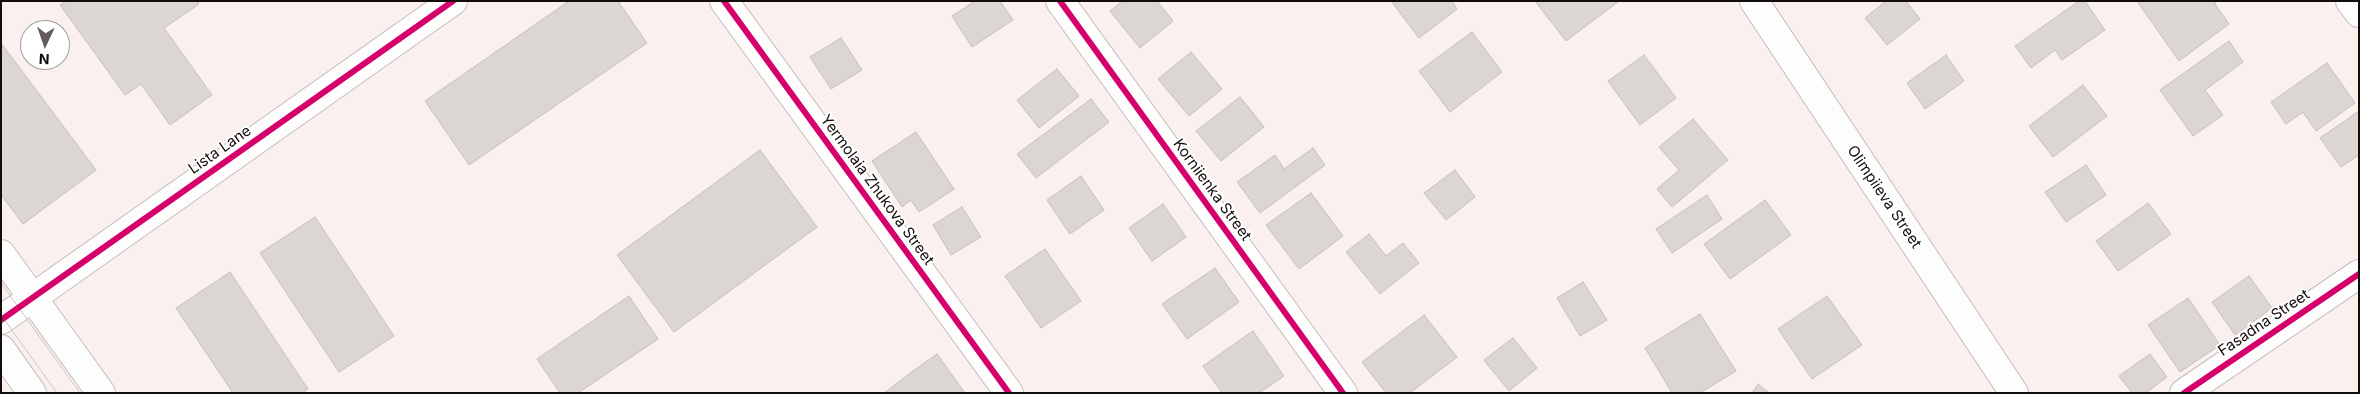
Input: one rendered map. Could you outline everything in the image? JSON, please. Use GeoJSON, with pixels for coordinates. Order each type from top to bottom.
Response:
{"type":"FeatureCollection","features":[{"type":"Feature","properties":{"kind":"street","name":"Lista Lane"},"geometry":{"type":"LineString","coordinates":[[1,320],[453,1]]}},
{"type":"Feature","properties":{"kind":"street","name":"Yermolaia Zhukova Street"},"geometry":{"type":"LineString","coordinates":[[724,1],[1009,393]]}},
{"type":"Feature","properties":{"kind":"street","name":"Korniienka Street"},"geometry":{"type":"LineString","coordinates":[[1060,1],[1343,393]]}},
{"type":"Feature","properties":{"kind":"street","name":"Olimpiieva Street"},"geometry":{"type":"LineString","coordinates":[[1754,1],[2014,393]]}},
{"type":"Feature","properties":{"kind":"street"},"geometry":{"type":"LineString","coordinates":[[2350,1],[2359,13]]}},
{"type":"Feature","properties":{"kind":"street"},"geometry":{"type":"LineString","coordinates":[[1,254],[101,393]]}},
{"type":"Feature","properties":{"kind":"street","name":"Fasadna Street"},"geometry":{"type":"LineString","coordinates":[[2184,393],[2359,274]]}},
{"type":"Feature","properties":{"kind":"street"},"geometry":{"type":"LineString","coordinates":[[1,349],[32,393]]}},
{"type":"Feature","properties":{"kind":"building"},"geometry":{"type":"Polygon","coordinates":[[[66,1],[197,1],[199,4],[164,28],[212,95],[170,125],[141,84],[125,95],[60,5],[66,1]]]}},
{"type":"Feature","properties":{"kind":"building"},"geometry":{"type":"Polygon","coordinates":[[[569,1],[618,1],[647,43],[469,165],[425,101],[569,1]]]}},
{"type":"Feature","properties":{"kind":"building"},"geometry":{"type":"Polygon","coordinates":[[[975,1],[1000,1],[1013,20],[972,47],[952,16],[975,1]]]}},
{"type":"Feature","properties":{"kind":"building"},"geometry":{"type":"Polygon","coordinates":[[[1122,1],[1157,1],[1173,21],[1140,48],[1110,11],[1122,1]]]}},
{"type":"Feature","properties":{"kind":"building"},"geometry":{"type":"Polygon","coordinates":[[[1391,1],[1452,1],[1457,9],[1419,38],[1391,1]]]}},
{"type":"Feature","properties":{"kind":"building"},"geometry":{"type":"Polygon","coordinates":[[[1535,1],[1617,1],[1618,2],[1566,41],[1535,1]]]}},
{"type":"Feature","properties":{"kind":"building"},"geometry":{"type":"Polygon","coordinates":[[[1886,1],[1906,1],[1920,19],[1887,45],[1865,18],[1886,1]]]}},
{"type":"Feature","properties":{"kind":"building"},"geometry":{"type":"Polygon","coordinates":[[[2079,1],[2085,1],[2105,30],[2062,60],[2055,50],[2031,68],[2015,46],[2079,1]]]}},
{"type":"Feature","properties":{"kind":"building"},"geometry":{"type":"Polygon","coordinates":[[[2137,1],[2216,1],[2215,4],[2229,24],[2179,61],[2137,1]]]}},
{"type":"Feature","properties":{"kind":"building"},"geometry":{"type":"Polygon","coordinates":[[[1472,32],[1502,72],[1450,112],[1419,71],[1472,32]]]}},
{"type":"Feature","properties":{"kind":"building"},"geometry":{"type":"Polygon","coordinates":[[[841,38],[862,70],[831,89],[810,57],[841,38]]]}},
{"type":"Feature","properties":{"kind":"building"},"geometry":{"type":"Polygon","coordinates":[[[2229,41],[2243,62],[2205,90],[2223,115],[2193,136],[2160,90],[2229,41]]]}},
{"type":"Feature","properties":{"kind":"building"},"geometry":{"type":"Polygon","coordinates":[[[1,43],[96,170],[23,224],[1,195],[1,43]]]}},
{"type":"Feature","properties":{"kind":"building"},"geometry":{"type":"Polygon","coordinates":[[[1191,52],[1222,89],[1189,116],[1158,79],[1191,52]]]}},
{"type":"Feature","properties":{"kind":"building"},"geometry":{"type":"Polygon","coordinates":[[[1644,55],[1676,98],[1640,125],[1608,81],[1644,55]]]}},
{"type":"Feature","properties":{"kind":"building"},"geometry":{"type":"Polygon","coordinates":[[[1946,55],[1964,81],[1925,109],[1907,83],[1946,55]]]}},
{"type":"Feature","properties":{"kind":"building"},"geometry":{"type":"Polygon","coordinates":[[[2327,63],[2355,103],[2316,131],[2303,112],[2286,124],[2271,102],[2327,63]]]}},
{"type":"Feature","properties":{"kind":"building"},"geometry":{"type":"Polygon","coordinates":[[[1057,69],[1079,96],[1039,128],[1017,100],[1057,69]]]}},
{"type":"Feature","properties":{"kind":"building"},"geometry":{"type":"Polygon","coordinates":[[[2083,85],[2107,116],[2053,157],[2029,126],[2083,85]]]}},
{"type":"Feature","properties":{"kind":"building"},"geometry":{"type":"Polygon","coordinates":[[[1240,97],[1264,127],[1221,161],[1196,131],[1240,97]]]}},
{"type":"Feature","properties":{"kind":"building"},"geometry":{"type":"Polygon","coordinates":[[[1091,99],[1109,122],[1036,178],[1017,154],[1091,99]]]}},
{"type":"Feature","properties":{"kind":"building"},"geometry":{"type":"Polygon","coordinates":[[[2359,111],[2359,155],[2341,167],[2320,138],[2359,111]]]}},
{"type":"Feature","properties":{"kind":"building"},"geometry":{"type":"Polygon","coordinates":[[[1693,119],[1728,160],[1672,207],[1657,189],[1679,170],[1659,147],[1693,119]]]}},
{"type":"Feature","properties":{"kind":"building"},"geometry":{"type":"Polygon","coordinates":[[[916,132],[954,189],[919,212],[911,200],[902,207],[872,161],[916,132]]]}},
{"type":"Feature","properties":{"kind":"building"},"geometry":{"type":"Polygon","coordinates":[[[1313,148],[1325,165],[1260,213],[1237,182],[1275,155],[1284,169],[1313,148]]]}},
{"type":"Feature","properties":{"kind":"building"},"geometry":{"type":"Polygon","coordinates":[[[760,150],[817,227],[674,332],[617,255],[760,150]]]}},
{"type":"Feature","properties":{"kind":"building"},"geometry":{"type":"Polygon","coordinates":[[[2086,165],[2106,195],[2066,222],[2045,192],[2086,165]]]}},
{"type":"Feature","properties":{"kind":"building"},"geometry":{"type":"Polygon","coordinates":[[[1455,170],[1475,197],[1446,220],[1424,193],[1455,170]]]}},
{"type":"Feature","properties":{"kind":"building"},"geometry":{"type":"Polygon","coordinates":[[[1081,176],[1104,210],[1070,234],[1047,200],[1081,176]]]}},
{"type":"Feature","properties":{"kind":"building"},"geometry":{"type":"Polygon","coordinates":[[[1311,193],[1343,236],[1299,269],[1266,225],[1311,193]]]}},
{"type":"Feature","properties":{"kind":"building"},"geometry":{"type":"Polygon","coordinates":[[[1707,195],[1722,219],[1672,253],[1656,229],[1707,195]]]}},
{"type":"Feature","properties":{"kind":"building"},"geometry":{"type":"Polygon","coordinates":[[[1765,200],[1791,235],[1730,279],[1704,244],[1765,200]]]}},
{"type":"Feature","properties":{"kind":"building"},"geometry":{"type":"Polygon","coordinates":[[[2148,203],[2171,234],[2118,271],[2096,241],[2148,203]]]}},
{"type":"Feature","properties":{"kind":"building"},"geometry":{"type":"Polygon","coordinates":[[[1163,204],[1186,237],[1152,261],[1129,228],[1163,204]]]}},
{"type":"Feature","properties":{"kind":"building"},"geometry":{"type":"Polygon","coordinates":[[[962,207],[981,237],[951,255],[933,225],[962,207]]]}},
{"type":"Feature","properties":{"kind":"building"},"geometry":{"type":"Polygon","coordinates":[[[315,217],[394,336],[339,372],[260,253],[315,217]]]}},
{"type":"Feature","properties":{"kind":"building"},"geometry":{"type":"Polygon","coordinates":[[[1369,234],[1386,256],[1403,243],[1419,263],[1380,294],[1346,252],[1369,234]]]}},
{"type":"Feature","properties":{"kind":"building"},"geometry":{"type":"Polygon","coordinates":[[[1045,249],[1081,301],[1041,328],[1005,276],[1045,249]]]}},
{"type":"Feature","properties":{"kind":"building"},"geometry":{"type":"Polygon","coordinates":[[[1215,268],[1239,302],[1187,339],[1162,304],[1215,268]]]}},
{"type":"Feature","properties":{"kind":"building"},"geometry":{"type":"Polygon","coordinates":[[[230,272],[308,389],[302,393],[233,393],[176,308],[230,272]]]}},
{"type":"Feature","properties":{"kind":"building"},"geometry":{"type":"Polygon","coordinates":[[[2249,276],[2272,308],[2235,335],[2212,302],[2249,276]]]}},
{"type":"Feature","properties":{"kind":"building"},"geometry":{"type":"Polygon","coordinates":[[[1583,282],[1607,320],[1580,336],[1557,298],[1583,282]]]}},
{"type":"Feature","properties":{"kind":"building"},"geometry":{"type":"Polygon","coordinates":[[[629,296],[658,339],[578,393],[560,393],[537,359],[629,296]]]}},
{"type":"Feature","properties":{"kind":"building"},"geometry":{"type":"Polygon","coordinates":[[[1827,296],[1862,345],[1812,379],[1778,329],[1827,296]]]}},
{"type":"Feature","properties":{"kind":"building"},"geometry":{"type":"Polygon","coordinates":[[[2188,298],[2220,345],[2180,372],[2148,325],[2188,298]]]}},
{"type":"Feature","properties":{"kind":"building"},"geometry":{"type":"Polygon","coordinates":[[[1700,314],[1736,371],[1700,393],[1672,393],[1645,348],[1700,314]]]}},
{"type":"Feature","properties":{"kind":"building"},"geometry":{"type":"Polygon","coordinates":[[[1424,315],[1457,357],[1410,393],[1386,393],[1362,362],[1424,315]]]}},
{"type":"Feature","properties":{"kind":"building"},"geometry":{"type":"Polygon","coordinates":[[[1253,331],[1284,376],[1259,393],[1222,393],[1203,366],[1253,331]]]}},
{"type":"Feature","properties":{"kind":"building"},"geometry":{"type":"Polygon","coordinates":[[[1513,338],[1537,368],[1509,391],[1484,360],[1513,338]]]}},
{"type":"Feature","properties":{"kind":"building"},"geometry":{"type":"Polygon","coordinates":[[[937,354],[965,393],[884,393],[913,371],[937,354]]]}},
{"type":"Feature","properties":{"kind":"building"},"geometry":{"type":"Polygon","coordinates":[[[2150,354],[2167,377],[2146,393],[2132,393],[2119,376],[2150,354]]]}},
{"type":"Feature","properties":{"kind":"building"},"geometry":{"type":"Polygon","coordinates":[[[1758,384],[1769,393],[1752,393],[1758,384]]]}},
{"type":"Feature","properties":{"kind":"tram line"},"geometry":{"type":"LineString","coordinates":[[1,283],[80,393]]}},
{"type":"Feature","properties":{"kind":"tram line"},"geometry":{"type":"LineString","coordinates":[[1,315],[57,393]]}},
{"type":"Feature","properties":{"kind":"cycle path"},"geometry":{"type":"LineString","coordinates":[[1,320],[453,1]]}},
{"type":"Feature","properties":{"kind":"cycle path"},"geometry":{"type":"LineString","coordinates":[[724,1],[1009,393]]}},
{"type":"Feature","properties":{"kind":"cycle path"},"geometry":{"type":"LineString","coordinates":[[1060,1],[1343,393]]}},
{"type":"Feature","properties":{"kind":"cycle path"},"geometry":{"type":"LineString","coordinates":[[2184,393],[2359,274]]}}]}
